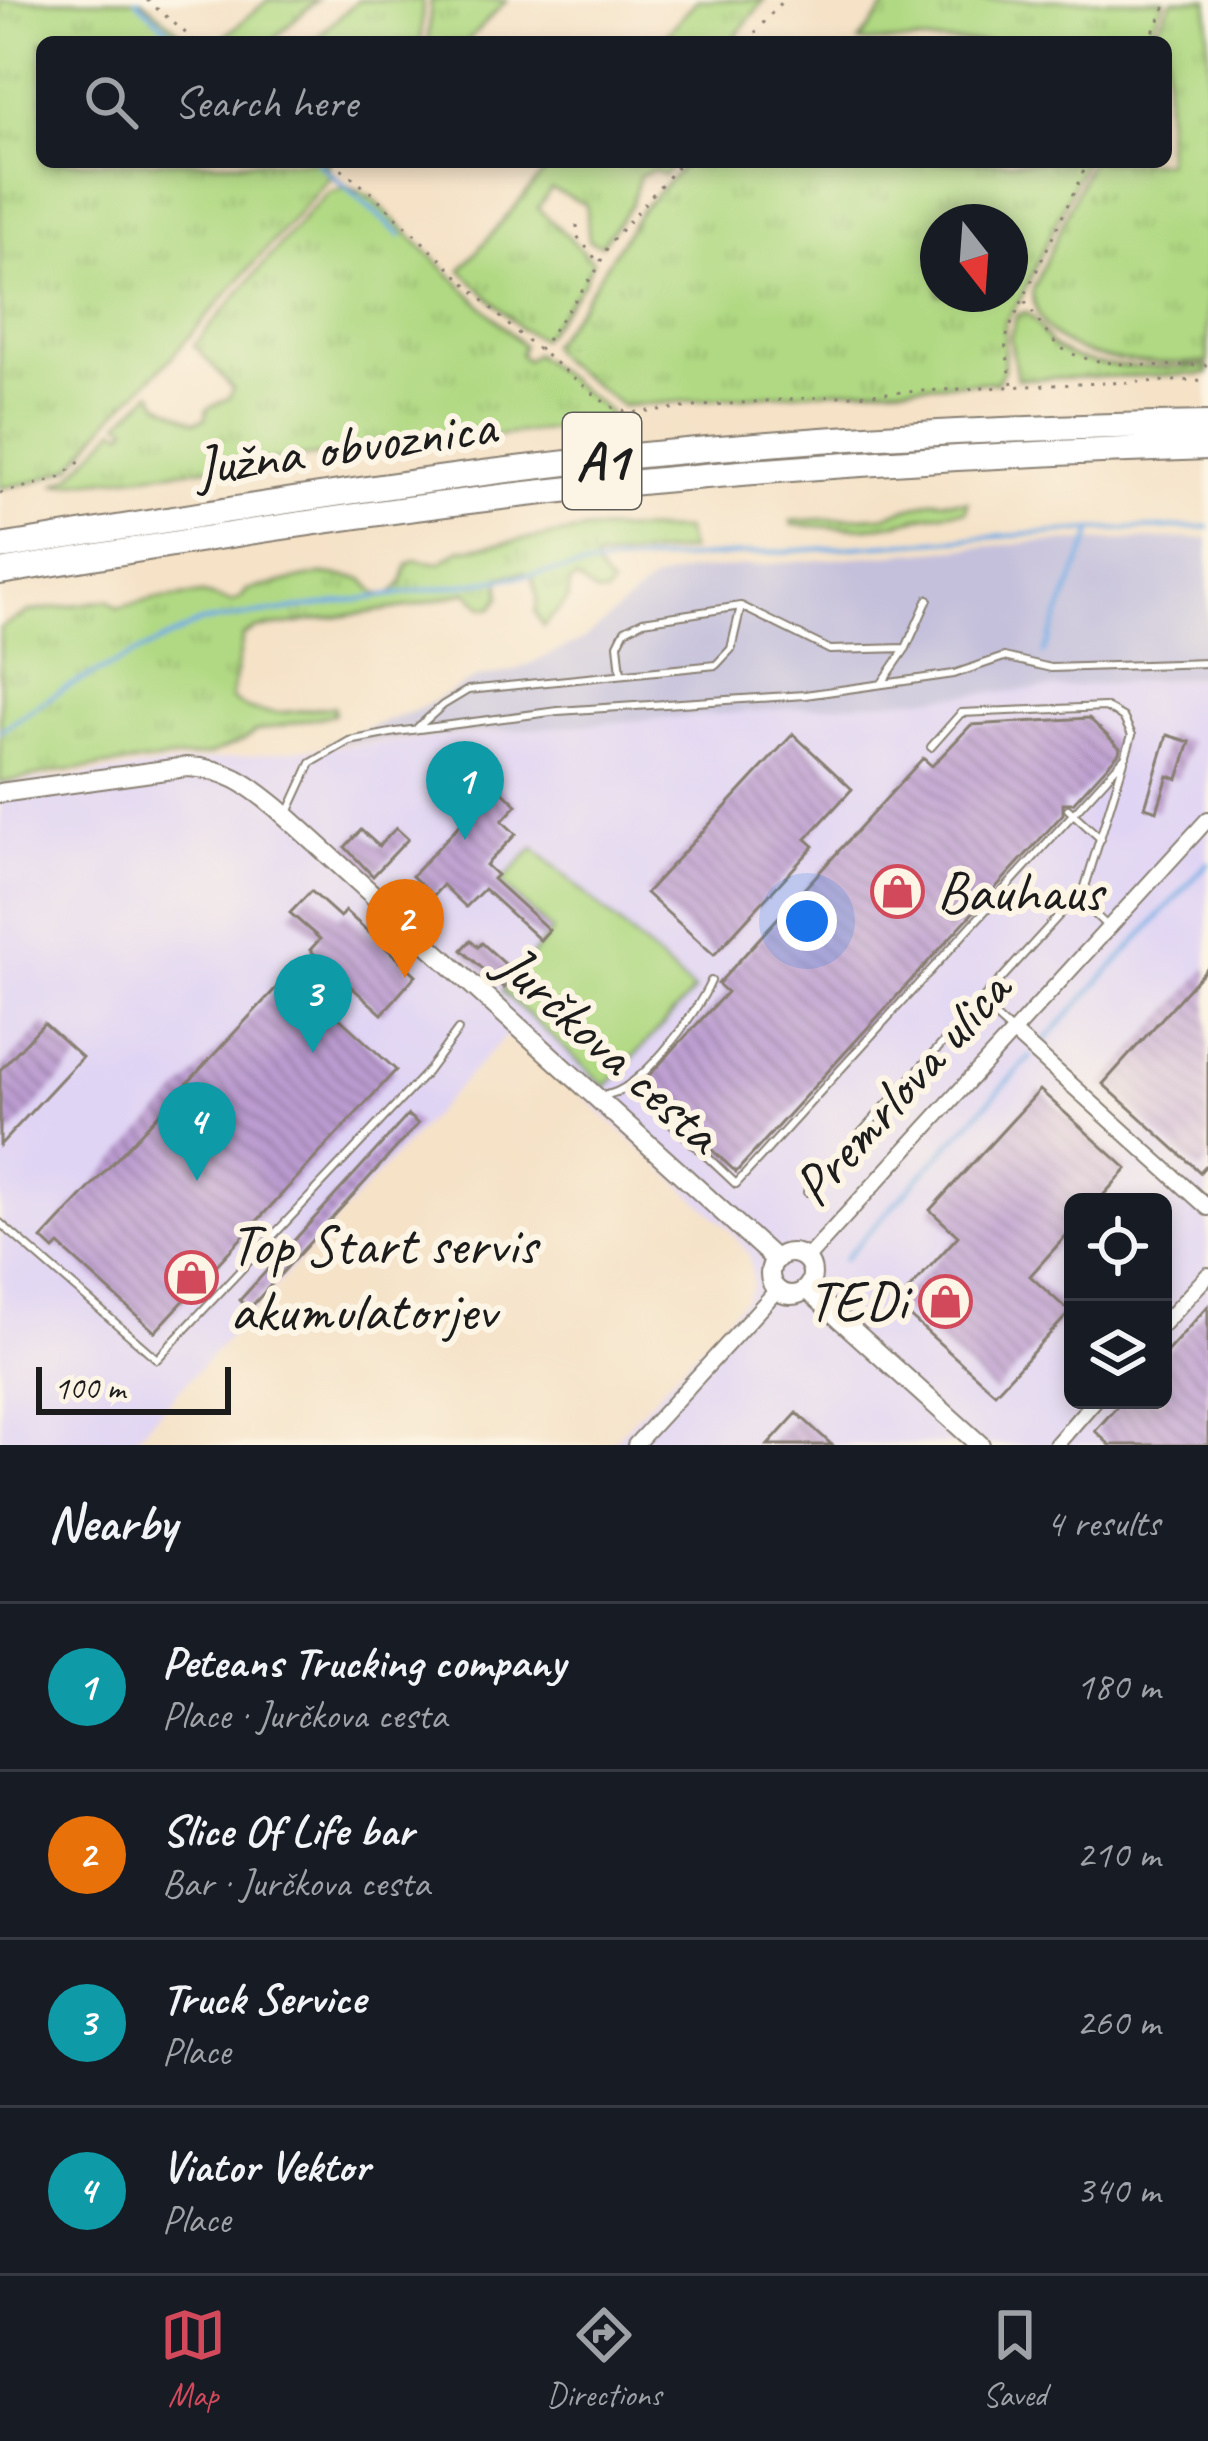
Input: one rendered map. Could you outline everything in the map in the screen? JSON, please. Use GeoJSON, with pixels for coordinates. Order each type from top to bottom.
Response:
{"type":"FeatureCollection","features":[{"type":"Feature","properties":{"kind":"highway","name":"Južna obvoznica"},"geometry":{"type":"LineString","coordinates":[[0,547],[489,472],[1046,427],[1208,424]]}},
{"type":"Feature","properties":{"kind":"highway","name":"Južna obvoznica"},"geometry":{"type":"LineString","coordinates":[[0,572],[236,533],[653,481],[1037,453],[1208,447]]}},
{"type":"Feature","properties":{"kind":"street","name":"Jurčkova cesta"},"geometry":{"type":"LineString","coordinates":[[0,793],[168,769],[211,768],[248,785],[776,1260]]}},
{"type":"Feature","properties":{"kind":"street","name":"Premrlova ulica"},"geometry":{"type":"LineString","coordinates":[[806,1259],[1208,819]]}},
{"type":"Feature","properties":{"kind":"street"},"geometry":{"type":"LineString","coordinates":[[1013,1033],[1206,1201]]}},
{"type":"Feature","properties":{"kind":"street"},"geometry":{"type":"LineString","coordinates":[[791,1253],[806,1259],[812,1274],[807,1288],[792,1295],[777,1290],[770,1275],[776,1260],[791,1253]]}},
{"type":"Feature","properties":{"kind":"street"},"geometry":{"type":"LineString","coordinates":[[1172,1314],[1208,1275]]}},
{"type":"Feature","properties":{"kind":"street"},"geometry":{"type":"LineString","coordinates":[[807,1288],[980,1445]]}},
{"type":"Feature","properties":{"kind":"street"},"geometry":{"type":"LineString","coordinates":[[635,1445],[777,1290]]}},
{"type":"Feature","properties":{"kind":"street"},"geometry":{"type":"LineString","coordinates":[[1056,1443],[1087,1409]]}},
{"type":"Feature","properties":{"kind":"lane"},"geometry":{"type":"LineString","coordinates":[[882,682],[906,648],[928,599]]}},
{"type":"Feature","properties":{"kind":"lane"},"geometry":{"type":"LineString","coordinates":[[621,673],[619,644],[625,630],[643,621],[741,606],[830,650],[906,648]]}},
{"type":"Feature","properties":{"kind":"lane"},"geometry":{"type":"LineString","coordinates":[[416,729],[468,690],[716,665],[728,656],[741,606]]}},
{"type":"Feature","properties":{"kind":"lane"},"geometry":{"type":"LineString","coordinates":[[286,817],[310,763],[349,741],[416,729],[558,711],[762,700],[954,674],[1004,657],[1052,668],[1208,663]]}},
{"type":"Feature","properties":{"kind":"lane"},"geometry":{"type":"LineString","coordinates":[[807,1192],[1085,887],[1132,735],[1127,722],[1105,707],[962,713],[931,747]]}},
{"type":"Feature","properties":{"kind":"lane"},"geometry":{"type":"LineString","coordinates":[[631,1084],[736,1184],[1071,811],[1128,754]]}},
{"type":"Feature","properties":{"kind":"lane"},"geometry":{"type":"LineString","coordinates":[[1071,811],[1101,839]]}},
{"type":"Feature","properties":{"kind":"lane"},"geometry":{"type":"LineString","coordinates":[[1077,897],[1108,927]]}},
{"type":"Feature","properties":{"kind":"lane"},"geometry":{"type":"LineString","coordinates":[[595,1094],[615,1095],[631,1084],[694,1012],[710,981]]}},
{"type":"Feature","properties":{"kind":"lane"},"geometry":{"type":"LineString","coordinates":[[980,1004],[1013,1033]]}},
{"type":"Feature","properties":{"kind":"lane"},"geometry":{"type":"LineString","coordinates":[[0,1223],[158,1359],[427,1072],[458,1030]]}},
{"type":"Feature","properties":{"kind":"path"},"geometry":{"type":"LineString","coordinates":[[147,0],[189,36]]}},
{"type":"Feature","properties":{"kind":"path"},"geometry":{"type":"LineString","coordinates":[[752,36],[783,0]]}},
{"type":"Feature","properties":{"kind":"path"},"geometry":{"type":"LineString","coordinates":[[1151,36],[1169,0]]}},
{"type":"Feature","properties":{"kind":"path"},"geometry":{"type":"LineString","coordinates":[[340,168],[539,350],[609,406],[628,413],[1012,386],[1208,380]]}},
{"type":"Feature","properties":{"kind":"path"},"geometry":{"type":"LineString","coordinates":[[539,350],[627,221],[676,168]]}},
{"type":"Feature","properties":{"kind":"path"},"geometry":{"type":"LineString","coordinates":[[1028,292],[1085,168]]}},
{"type":"Feature","properties":{"kind":"path"},"geometry":{"type":"LineString","coordinates":[[577,224],[578,236],[600,264]]}},
{"type":"Feature","properties":{"kind":"path"},"geometry":{"type":"LineString","coordinates":[[1028,306],[1061,348],[1078,356],[1208,365]]}},
{"type":"Feature","properties":{"kind":"path"},"geometry":{"type":"LineString","coordinates":[[1012,386],[1005,343],[1019,312]]}},
{"type":"Feature","properties":{"kind":"path"},"geometry":{"type":"LineString","coordinates":[[0,493],[58,479],[82,460]]}},
{"type":"Feature","properties":{"kind":"shaded area"},"geometry":{"type":"Polygon","coordinates":[[[1208,538],[1208,676],[322,745],[420,709],[476,678],[511,672],[585,639],[652,581],[688,571],[1040,542],[1208,538]]]}},
{"type":"Feature","properties":{"kind":"shaded area"},"geometry":{"type":"Polygon","coordinates":[[[1208,677],[1208,1445],[610,1445],[745,1299],[753,1285],[749,1254],[727,1227],[531,1048],[521,1048],[506,1035],[129,1445],[0,1445],[0,785],[295,750],[908,695],[1208,677]]]}},
{"type":"Feature","properties":{"kind":"green space"},"geometry":{"type":"Polygon","coordinates":[[[0,0],[142,0],[185,36],[36,36],[36,168],[328,168],[330,177],[72,467],[34,482],[0,488],[0,0]]]}},
{"type":"Feature","properties":{"kind":"green space"},"geometry":{"type":"Polygon","coordinates":[[[268,0],[317,0],[277,36],[225,36],[268,0]]]}},
{"type":"Feature","properties":{"kind":"green space"},"geometry":{"type":"Polygon","coordinates":[[[358,0],[423,0],[421,36],[319,36],[358,0]]]}},
{"type":"Feature","properties":{"kind":"green space"},"geometry":{"type":"Polygon","coordinates":[[[431,0],[507,0],[472,36],[428,36],[431,0]]]}},
{"type":"Feature","properties":{"kind":"green space"},"geometry":{"type":"Polygon","coordinates":[[[697,0],[764,0],[736,36],[665,36],[697,0]]]}},
{"type":"Feature","properties":{"kind":"green space"},"geometry":{"type":"Polygon","coordinates":[[[891,0],[1165,0],[1147,36],[864,36],[891,0]]]}},
{"type":"Feature","properties":{"kind":"green space"},"geometry":{"type":"Polygon","coordinates":[[[1172,0],[1208,0],[1208,363],[1129,361],[1077,349],[1055,337],[1040,318],[1032,292],[1087,168],[1172,168],[1172,36],[1153,36],[1172,0]]]}},
{"type":"Feature","properties":{"kind":"green space"},"geometry":{"type":"Polygon","coordinates":[[[548,168],[671,168],[664,175],[654,170],[640,175],[631,205],[601,245],[589,241],[586,204],[551,189],[538,208],[593,261],[582,285],[541,339],[521,329],[461,270],[548,168]]]}},
{"type":"Feature","properties":{"kind":"green space"},"geometry":{"type":"Polygon","coordinates":[[[681,168],[1081,168],[1028,283],[1028,204],[920,204],[920,312],[1012,312],[1005,322],[1004,370],[997,382],[623,406],[558,359],[549,346],[642,209],[681,168]]]}},
{"type":"Feature","properties":{"kind":"green space"},"geometry":{"type":"Polygon","coordinates":[[[350,187],[372,198],[523,346],[520,354],[526,360],[535,354],[609,412],[608,423],[54,485],[72,476],[116,428],[124,432],[128,426],[120,422],[153,392],[158,402],[195,422],[205,419],[207,409],[229,398],[233,389],[194,345],[308,213],[329,192],[350,187]]]}},
{"type":"Feature","properties":{"kind":"green space"},"geometry":{"type":"Polygon","coordinates":[[[1026,312],[1056,348],[1089,362],[1208,367],[1208,374],[1017,379],[1010,337],[1017,315],[1026,312]]]}},
{"type":"Feature","properties":{"kind":"green space"},"geometry":{"type":"Polygon","coordinates":[[[934,500],[968,502],[966,511],[880,526],[792,525],[791,521],[883,516],[934,500]]]}},
{"type":"Feature","properties":{"kind":"green space"},"geometry":{"type":"Polygon","coordinates":[[[587,530],[685,530],[690,550],[595,560],[611,587],[606,595],[596,594],[577,579],[570,583],[568,600],[543,626],[535,612],[532,577],[524,572],[500,577],[500,597],[492,608],[483,607],[467,592],[413,606],[256,629],[243,636],[231,699],[255,711],[334,707],[335,714],[256,731],[209,755],[61,771],[0,783],[0,628],[29,612],[108,600],[118,608],[203,594],[232,602],[247,590],[322,574],[363,579],[377,594],[390,595],[402,583],[407,565],[415,560],[440,563],[459,550],[587,530]]]}},
{"type":"Feature","properties":{"kind":"green space"},"geometry":{"type":"Polygon","coordinates":[[[534,848],[694,991],[606,1087],[502,991],[552,931],[501,882],[534,848]]]}},
{"type":"Feature","properties":{"kind":"building","name":"Bauhaus"},"geometry":{"type":"Polygon","coordinates":[[[1089,718],[1120,748],[1119,753],[1073,803],[1063,803],[1063,814],[736,1172],[641,1084],[727,992],[718,984],[923,758],[932,766],[971,725],[1089,718]]]}},
{"type":"Feature","properties":{"kind":"building"},"geometry":{"type":"Polygon","coordinates":[[[793,734],[852,789],[806,839],[814,846],[714,955],[646,893],[793,734]]]}},
{"type":"Feature","properties":{"kind":"building"},"geometry":{"type":"Polygon","coordinates":[[[1167,735],[1190,742],[1178,779],[1168,776],[1157,811],[1145,807],[1167,735]]]}},
{"type":"Feature","properties":{"kind":"building"},"geometry":{"type":"Polygon","coordinates":[[[496,785],[517,805],[502,821],[516,834],[486,865],[497,875],[493,879],[549,930],[540,940],[484,889],[466,907],[443,885],[433,896],[412,876],[496,785]]]}},
{"type":"Feature","properties":{"kind":"building"},"geometry":{"type":"Polygon","coordinates":[[[396,828],[408,839],[373,876],[345,847],[361,830],[379,846],[396,828]]]}},
{"type":"Feature","properties":{"kind":"building"},"geometry":{"type":"Polygon","coordinates":[[[311,891],[340,917],[345,911],[416,975],[382,1014],[310,950],[320,939],[290,913],[311,891]]]}},
{"type":"Feature","properties":{"kind":"building"},"geometry":{"type":"Polygon","coordinates":[[[471,940],[478,947],[482,943],[516,974],[504,988],[462,950],[471,940]]]}},
{"type":"Feature","properties":{"kind":"building"},"geometry":{"type":"Polygon","coordinates":[[[1208,967],[1208,1163],[1200,1172],[1103,1084],[1208,967]]]}},
{"type":"Feature","properties":{"kind":"building"},"geometry":{"type":"Polygon","coordinates":[[[290,973],[396,1070],[155,1332],[59,1245],[54,1250],[42,1239],[290,973]]]}},
{"type":"Feature","properties":{"kind":"building"},"geometry":{"type":"Polygon","coordinates":[[[44,1023],[82,1057],[0,1145],[0,1070],[44,1023]]]}},
{"type":"Feature","properties":{"kind":"building"},"geometry":{"type":"Polygon","coordinates":[[[1040,1090],[1127,1169],[1105,1193],[1064,1193],[1064,1238],[1030,1276],[1064,1307],[1064,1318],[995,1393],[896,1304],[958,1236],[930,1210],[1040,1090]]]}},
{"type":"Feature","properties":{"kind":"building"},"geometry":{"type":"Polygon","coordinates":[[[408,1115],[418,1124],[249,1309],[240,1300],[408,1115]]]}},
{"type":"Feature","properties":{"kind":"building"},"geometry":{"type":"Polygon","coordinates":[[[1208,1306],[1208,1445],[1110,1445],[1095,1431],[1115,1409],[1172,1409],[1172,1346],[1208,1306]]]}},
{"type":"Feature","properties":{"kind":"building"},"geometry":{"type":"Polygon","coordinates":[[[797,1413],[832,1445],[768,1445],[797,1413]]]}},
{"type":"Feature","properties":{"kind":"waterway"},"geometry":{"type":"LineString","coordinates":[[136,0],[175,36]]}},
{"type":"Feature","properties":{"kind":"waterway"},"geometry":{"type":"LineString","coordinates":[[324,168],[401,235]]}},
{"type":"Feature","properties":{"kind":"waterway"},"geometry":{"type":"LineString","coordinates":[[0,731],[63,689],[201,622],[615,563],[1093,530],[1208,527]]}},
{"type":"Feature","properties":{"kind":"waterway"},"geometry":{"type":"LineString","coordinates":[[1044,653],[1093,530]]}},
{"type":"Feature","properties":{"kind":"waterway"},"geometry":{"type":"LineString","coordinates":[[1039,1047],[1208,863]]}},
{"type":"Feature","properties":{"kind":"waterway"},"geometry":{"type":"LineString","coordinates":[[844,1259],[1031,1056]]}},
{"type":"Feature","properties":{"kind":"place","name":"Peteans Trucking company"},"geometry":{"type":"Point","coordinates":[465,840]}},
{"type":"Feature","properties":{"kind":"place","name":"Bauhaus"},"geometry":{"type":"Point","coordinates":[898,892]}},
{"type":"Feature","properties":{"kind":"place","name":"Slice Of Life bar"},"geometry":{"type":"Point","coordinates":[405,978]}},
{"type":"Feature","properties":{"kind":"place","name":"Truck Service"},"geometry":{"type":"Point","coordinates":[313,1053]}},
{"type":"Feature","properties":{"kind":"place","name":"Viator Vektor"},"geometry":{"type":"Point","coordinates":[197,1181]}},
{"type":"Feature","properties":{"kind":"place","name":"Top Start servis akumulatorjev"},"geometry":{"type":"Point","coordinates":[191,1278]}},
{"type":"Feature","properties":{"kind":"place","name":"TEDi"},"geometry":{"type":"Point","coordinates":[946,1301]}}]}
